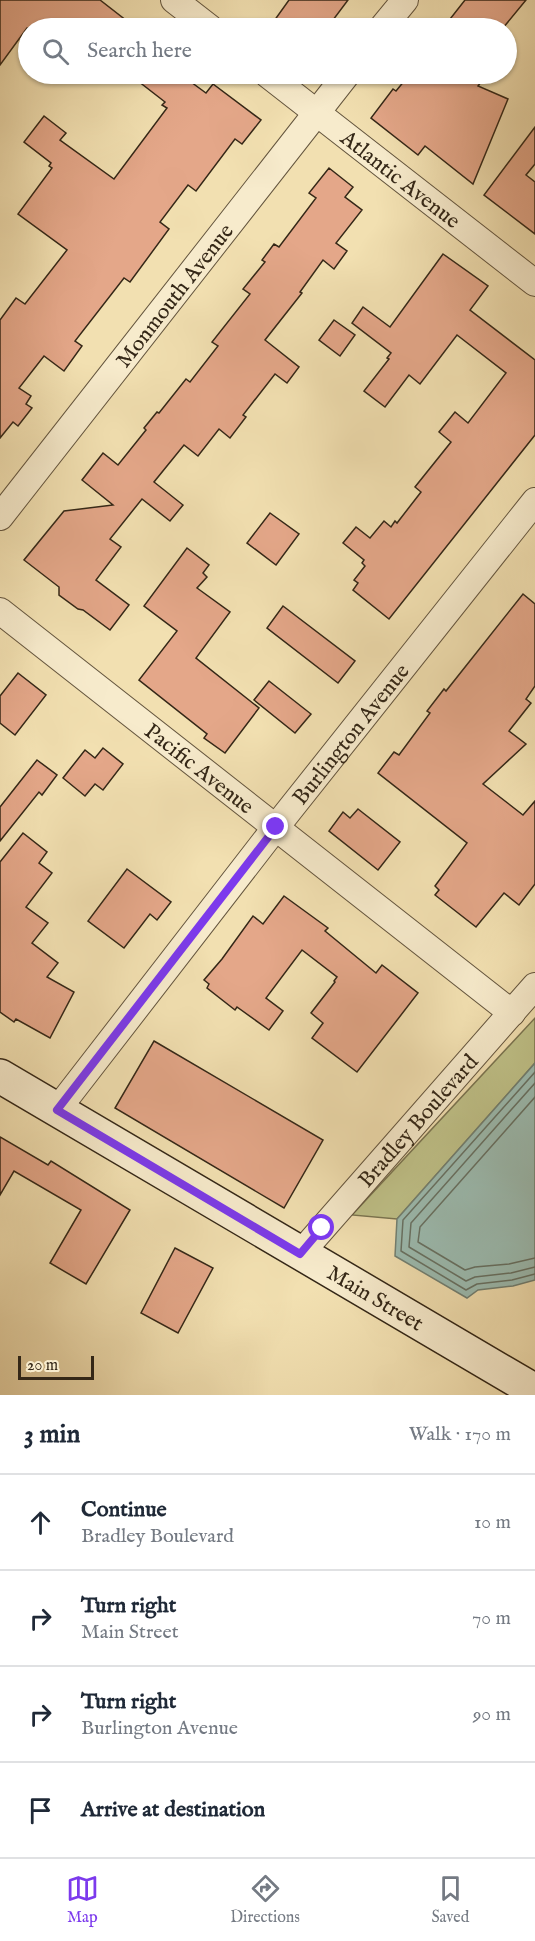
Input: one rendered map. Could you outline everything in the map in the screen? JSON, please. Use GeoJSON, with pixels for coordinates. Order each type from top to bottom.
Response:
{"type":"FeatureCollection","features":[{"type":"Feature","properties":{"kind":"main road","name":"Main Street"},"geometry":{"type":"LineString","coordinates":[[0,1076],[535,1390]]}},
{"type":"Feature","properties":{"kind":"street"},"geometry":{"type":"LineString","coordinates":[[174,0],[197,18]]}},
{"type":"Feature","properties":{"kind":"street"},"geometry":{"type":"LineString","coordinates":[[390,18],[405,0]]}},
{"type":"Feature","properties":{"kind":"street","name":"Atlantic Avenue"},"geometry":{"type":"LineString","coordinates":[[280,84],[535,283]]}},
{"type":"Feature","properties":{"kind":"street","name":"Monmouth Avenue"},"geometry":{"type":"LineString","coordinates":[[0,517],[339,84]]}},
{"type":"Feature","properties":{"kind":"street","name":"Burlington Avenue"},"geometry":{"type":"LineString","coordinates":[[57,1110],[276,827],[535,501]]}},
{"type":"Feature","properties":{"kind":"street","name":"Pacific Avenue"},"geometry":{"type":"LineString","coordinates":[[0,611],[512,1013]]}},
{"type":"Feature","properties":{"kind":"street","name":"Bradley Boulevard"},"geometry":{"type":"LineString","coordinates":[[300,1254],[535,986]]}},
{"type":"Feature","properties":{"kind":"green space"},"geometry":{"type":"Polygon","coordinates":[[[535,1018],[535,1063],[397,1219],[352,1215],[535,1018]]]}},
{"type":"Feature","properties":{"kind":"water"},"geometry":{"type":"Polygon","coordinates":[[[535,1063],[535,1280],[513,1286],[478,1290],[467,1298],[395,1256],[397,1219],[535,1063]]]}},
{"type":"Feature","properties":{"kind":"building"},"geometry":{"type":"Polygon","coordinates":[[[0,0],[100,0],[123,18],[18,18],[18,40],[0,65],[0,0]]]}},
{"type":"Feature","properties":{"kind":"building"},"geometry":{"type":"Polygon","coordinates":[[[289,0],[348,0],[334,18],[276,18],[289,0]]]}},
{"type":"Feature","properties":{"kind":"building"},"geometry":{"type":"Polygon","coordinates":[[[465,0],[526,0],[511,18],[451,18],[465,0]]]}},
{"type":"Feature","properties":{"kind":"building"},"geometry":{"type":"Polygon","coordinates":[[[142,84],[194,84],[206,93],[213,84],[261,120],[242,144],[235,139],[196,191],[188,185],[160,222],[169,229],[130,282],[124,278],[75,341],[82,346],[64,371],[44,356],[19,388],[31,396],[26,404],[32,408],[18,426],[13,422],[0,438],[0,320],[16,298],[25,304],[67,250],[18,214],[52,168],[49,166],[51,163],[24,142],[44,116],[66,133],[60,140],[114,179],[167,108],[162,105],[165,102],[142,84]]]}},
{"type":"Feature","properties":{"kind":"building"},"geometry":{"type":"Polygon","coordinates":[[[402,84],[480,84],[478,86],[508,99],[473,184],[425,146],[418,155],[371,118],[393,89],[396,91],[402,84]]]}},
{"type":"Feature","properties":{"kind":"building"},"geometry":{"type":"Polygon","coordinates":[[[535,127],[535,164],[526,175],[535,182],[535,234],[484,195],[535,127]]]}},
{"type":"Feature","properties":{"kind":"building"},"geometry":{"type":"Polygon","coordinates":[[[329,168],[353,187],[345,197],[362,210],[336,243],[347,251],[334,269],[323,260],[300,292],[302,293],[265,340],[299,367],[287,383],[275,374],[243,415],[246,417],[230,438],[219,429],[198,456],[184,445],[154,482],[183,505],[170,521],[142,499],[110,539],[121,547],[96,580],[129,605],[110,630],[59,595],[59,587],[24,560],[64,511],[113,505],[82,480],[103,453],[118,465],[146,430],[144,428],[157,412],[159,413],[186,379],[190,382],[218,346],[212,342],[250,294],[243,289],[265,262],[262,260],[274,244],[279,247],[316,198],[309,193],[329,168]]]}},
{"type":"Feature","properties":{"kind":"building"},"geometry":{"type":"Polygon","coordinates":[[[443,254],[488,286],[470,310],[535,360],[535,435],[389,619],[353,590],[358,583],[354,580],[365,566],[362,563],[364,560],[343,543],[356,527],[370,538],[384,521],[391,527],[395,521],[397,523],[421,492],[415,487],[451,442],[439,432],[455,412],[468,423],[506,373],[457,335],[420,384],[409,375],[385,407],[364,391],[389,359],[387,358],[391,353],[352,323],[363,307],[390,327],[443,254]]]}},
{"type":"Feature","properties":{"kind":"building"},"geometry":{"type":"Polygon","coordinates":[[[334,320],[355,335],[340,356],[319,340],[334,320]]]}},
{"type":"Feature","properties":{"kind":"building"},"geometry":{"type":"Polygon","coordinates":[[[270,513],[299,534],[276,565],[247,543],[270,513]]]}},
{"type":"Feature","properties":{"kind":"building"},"geometry":{"type":"Polygon","coordinates":[[[187,548],[209,565],[203,573],[207,577],[197,588],[230,612],[196,658],[259,708],[225,753],[204,738],[207,734],[139,680],[177,631],[144,606],[187,548]]]}},
{"type":"Feature","properties":{"kind":"building"},"geometry":{"type":"Polygon","coordinates":[[[523,594],[535,604],[535,686],[526,699],[531,703],[509,731],[526,744],[483,784],[523,815],[535,801],[535,884],[519,905],[504,893],[476,927],[435,895],[439,890],[435,886],[467,843],[378,773],[394,752],[399,755],[430,713],[427,711],[444,689],[446,691],[523,594]]]}},
{"type":"Feature","properties":{"kind":"building"},"geometry":{"type":"Polygon","coordinates":[[[283,606],[355,661],[338,683],[267,628],[283,606]]]}},
{"type":"Feature","properties":{"kind":"building"},"geometry":{"type":"Polygon","coordinates":[[[18,673],[46,695],[15,735],[0,723],[0,696],[18,673]]]}},
{"type":"Feature","properties":{"kind":"building"},"geometry":{"type":"Polygon","coordinates":[[[269,681],[311,714],[295,733],[254,700],[269,681]]]}},
{"type":"Feature","properties":{"kind":"building"},"geometry":{"type":"Polygon","coordinates":[[[103,748],[123,764],[103,790],[95,784],[85,796],[63,778],[85,750],[95,758],[103,748]]]}},
{"type":"Feature","properties":{"kind":"building"},"geometry":{"type":"Polygon","coordinates":[[[37,760],[57,775],[42,795],[39,792],[0,841],[0,807],[37,760]]]}},
{"type":"Feature","properties":{"kind":"building"},"geometry":{"type":"Polygon","coordinates":[[[358,809],[400,842],[378,870],[329,831],[343,812],[350,818],[358,809]]]}},
{"type":"Feature","properties":{"kind":"building"},"geometry":{"type":"Polygon","coordinates":[[[23,833],[47,852],[39,863],[52,873],[26,907],[48,923],[32,943],[58,963],[47,977],[74,992],[50,1038],[16,1019],[14,1022],[0,1012],[0,862],[23,833]]]}},
{"type":"Feature","properties":{"kind":"building"},"geometry":{"type":"Polygon","coordinates":[[[127,869],[171,902],[157,920],[150,914],[124,948],[88,921],[127,869]]]}},
{"type":"Feature","properties":{"kind":"building"},"geometry":{"type":"Polygon","coordinates":[[[284,896],[328,928],[325,931],[376,973],[382,965],[418,993],[357,1072],[312,1038],[323,1023],[311,1013],[337,977],[302,950],[266,998],[283,1011],[269,1030],[237,1007],[235,1010],[207,988],[209,984],[204,980],[253,916],[263,924],[284,896]]]}},
{"type":"Feature","properties":{"kind":"building"},"geometry":{"type":"Polygon","coordinates":[[[154,1041],[323,1140],[284,1208],[115,1108],[154,1041]]]}},
{"type":"Feature","properties":{"kind":"building"},"geometry":{"type":"Polygon","coordinates":[[[0,1137],[48,1165],[51,1161],[130,1210],[86,1284],[50,1263],[81,1210],[14,1171],[0,1195],[0,1137]]]}},
{"type":"Feature","properties":{"kind":"building"},"geometry":{"type":"Polygon","coordinates":[[[175,1248],[213,1268],[178,1333],[141,1313],[175,1248]]]}},
{"type":"Feature","properties":{"kind":"route"},"geometry":{"type":"LineString","coordinates":[[276,827],[57,1110],[300,1254],[322,1228]]}}]}
